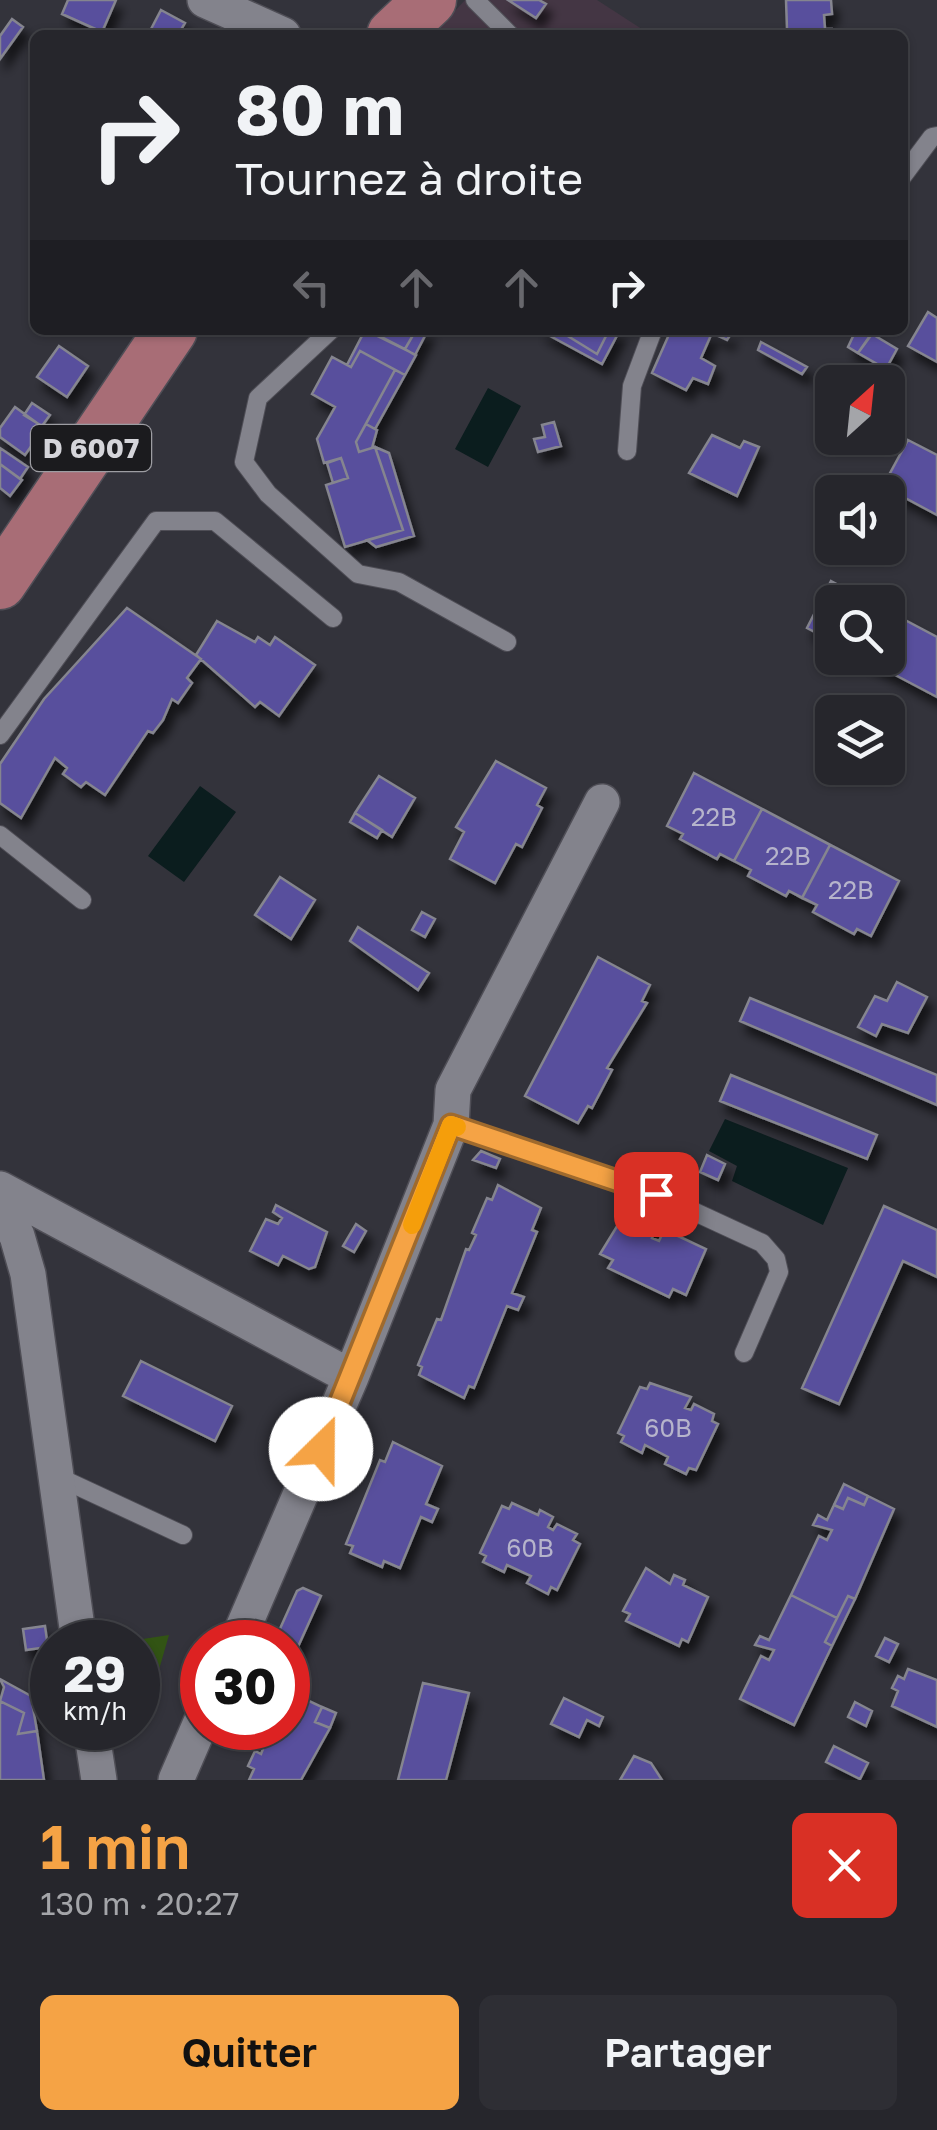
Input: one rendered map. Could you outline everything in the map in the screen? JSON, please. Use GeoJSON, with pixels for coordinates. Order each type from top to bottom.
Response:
{"type":"FeatureCollection","features":[{"type":"Feature","properties":{"kind":"main road"},"geometry":{"type":"LineString","coordinates":[[397,30],[430,0]]}},
{"type":"Feature","properties":{"kind":"main road","name":"D 6007"},"geometry":{"type":"LineString","coordinates":[[4,570],[168,335]]}},
{"type":"Feature","properties":{"kind":"street"},"geometry":{"type":"LineString","coordinates":[[232,17],[269,30]]}},
{"type":"Feature","properties":{"kind":"street"},"geometry":{"type":"LineString","coordinates":[[246,1620],[351,1378],[451,1125],[452,1090],[602,802]]}},
{"type":"Feature","properties":{"kind":"street"},"geometry":{"type":"LineString","coordinates":[[0,1189],[351,1378]]}},
{"type":"Feature","properties":{"kind":"street"},"geometry":{"type":"LineString","coordinates":[[0,1206],[17,1236],[28,1274],[76,1620]]}},
{"type":"Feature","properties":{"kind":"street"},"geometry":{"type":"LineString","coordinates":[[94,1750],[98,1780]]}},
{"type":"Feature","properties":{"kind":"street"},"geometry":{"type":"LineString","coordinates":[[176,1780],[189,1750]]}},
{"type":"Feature","properties":{"kind":"lane"},"geometry":{"type":"LineString","coordinates":[[475,0],[505,30]]}},
{"type":"Feature","properties":{"kind":"lane"},"geometry":{"type":"LineString","coordinates":[[908,169],[932,137],[937,136]]}},
{"type":"Feature","properties":{"kind":"lane"},"geometry":{"type":"LineString","coordinates":[[326,335],[258,398],[244,462],[268,494],[358,574],[399,582],[507,642]]}},
{"type":"Feature","properties":{"kind":"lane"},"geometry":{"type":"LineString","coordinates":[[627,451],[632,386],[651,335]]}},
{"type":"Feature","properties":{"kind":"lane"},"geometry":{"type":"LineString","coordinates":[[0,736],[156,521],[215,522],[333,618]]}},
{"type":"Feature","properties":{"kind":"lane"},"geometry":{"type":"LineString","coordinates":[[0,835],[82,900]]}},
{"type":"Feature","properties":{"kind":"lane"},"geometry":{"type":"LineString","coordinates":[[451,1125],[656,1194],[762,1243],[776,1259],[779,1272],[744,1353]]}},
{"type":"Feature","properties":{"kind":"lane"},"geometry":{"type":"LineString","coordinates":[[56,1476],[184,1536]]}},
{"type":"Feature","properties":{"kind":"shaded area"},"geometry":{"type":"Polygon","coordinates":[[[465,0],[597,0],[643,30],[438,30],[465,0]]]}},
{"type":"Feature","properties":{"kind":"shaded area"},"geometry":{"type":"Polygon","coordinates":[[[488,388],[521,406],[488,467],[455,449],[488,388]]]}},
{"type":"Feature","properties":{"kind":"shaded area"},"geometry":{"type":"Polygon","coordinates":[[[200,786],[236,812],[184,882],[148,856],[200,786]]]}},
{"type":"Feature","properties":{"kind":"shaded area"},"geometry":{"type":"Polygon","coordinates":[[[725,1119],[848,1168],[823,1225],[732,1181],[737,1166],[709,1151],[725,1119]]]}},
{"type":"Feature","properties":{"kind":"green space"},"geometry":{"type":"Polygon","coordinates":[[[169,1635],[160,1666],[160,1636],[169,1635]]]}},
{"type":"Feature","properties":{"kind":"building"},"geometry":{"type":"Polygon","coordinates":[[[68,0],[116,0],[103,30],[62,14],[68,0]]]}},
{"type":"Feature","properties":{"kind":"building"},"geometry":{"type":"Polygon","coordinates":[[[508,0],[539,0],[546,4],[536,18],[508,0]]]}},
{"type":"Feature","properties":{"kind":"building"},"geometry":{"type":"Polygon","coordinates":[[[786,0],[831,0],[832,14],[824,15],[825,29],[832,30],[787,29],[786,0]]]}},
{"type":"Feature","properties":{"kind":"building"},"geometry":{"type":"Polygon","coordinates":[[[161,10],[185,23],[181,30],[151,30],[161,10]]]}},
{"type":"Feature","properties":{"kind":"building"},"geometry":{"type":"Polygon","coordinates":[[[12,19],[23,27],[0,59],[0,36],[12,19]]]}},
{"type":"Feature","properties":{"kind":"building"},"geometry":{"type":"Polygon","coordinates":[[[928,312],[937,318],[937,362],[908,346],[928,312]]]}},
{"type":"Feature","properties":{"kind":"building"},"geometry":{"type":"Polygon","coordinates":[[[362,335],[375,335],[416,355],[405,375],[360,351],[351,367],[347,365],[362,335]]]}},
{"type":"Feature","properties":{"kind":"building"},"geometry":{"type":"Polygon","coordinates":[[[378,335],[413,335],[405,349],[378,335]]]}},
{"type":"Feature","properties":{"kind":"building"},"geometry":{"type":"Polygon","coordinates":[[[413,335],[425,335],[415,355],[405,349],[413,335]]]}},
{"type":"Feature","properties":{"kind":"building"},"geometry":{"type":"Polygon","coordinates":[[[548,335],[566,335],[597,354],[606,335],[617,335],[602,364],[548,335]]]}},
{"type":"Feature","properties":{"kind":"building"},"geometry":{"type":"Polygon","coordinates":[[[566,335],[606,335],[597,354],[566,335]]]}},
{"type":"Feature","properties":{"kind":"building"},"geometry":{"type":"Polygon","coordinates":[[[669,335],[711,335],[701,358],[715,366],[708,384],[693,378],[686,390],[652,373],[669,335]]]}},
{"type":"Feature","properties":{"kind":"building"},"geometry":{"type":"Polygon","coordinates":[[[854,335],[871,335],[858,353],[848,347],[854,335]]]}},
{"type":"Feature","properties":{"kind":"building"},"geometry":{"type":"Polygon","coordinates":[[[871,335],[897,349],[888,365],[879,365],[858,353],[871,335]]]}},
{"type":"Feature","properties":{"kind":"building"},"geometry":{"type":"Polygon","coordinates":[[[761,342],[807,367],[802,374],[758,350],[761,342]]]}},
{"type":"Feature","properties":{"kind":"building"},"geometry":{"type":"Polygon","coordinates":[[[59,346],[88,366],[67,397],[37,377],[59,346]]]}},
{"type":"Feature","properties":{"kind":"building"},"geometry":{"type":"Polygon","coordinates":[[[360,351],[395,370],[356,442],[359,452],[375,447],[403,530],[345,547],[326,485],[348,478],[341,458],[324,463],[317,439],[335,407],[312,394],[332,357],[351,367],[360,351]]]}},
{"type":"Feature","properties":{"kind":"building"},"geometry":{"type":"Polygon","coordinates":[[[395,370],[405,375],[375,429],[366,424],[395,370]]]}},
{"type":"Feature","properties":{"kind":"building"},"geometry":{"type":"Polygon","coordinates":[[[32,403],[50,415],[42,426],[24,415],[32,403]]]}},
{"type":"Feature","properties":{"kind":"building"},"geometry":{"type":"Polygon","coordinates":[[[15,407],[44,428],[25,455],[0,437],[0,428],[15,407]]]}},
{"type":"Feature","properties":{"kind":"building"},"geometry":{"type":"Polygon","coordinates":[[[554,422],[561,446],[538,452],[534,439],[545,437],[542,425],[554,422]]]}},
{"type":"Feature","properties":{"kind":"building"},"geometry":{"type":"Polygon","coordinates":[[[366,424],[377,430],[372,448],[359,452],[356,442],[366,424]]]}},
{"type":"Feature","properties":{"kind":"building"},"geometry":{"type":"Polygon","coordinates":[[[712,435],[740,448],[744,441],[759,447],[737,496],[689,473],[712,435]]]}},
{"type":"Feature","properties":{"kind":"building"},"geometry":{"type":"Polygon","coordinates":[[[908,440],[937,455],[937,515],[905,498],[905,475],[889,475],[900,455],[905,455],[908,440]]]}},
{"type":"Feature","properties":{"kind":"building"},"geometry":{"type":"Polygon","coordinates":[[[375,447],[389,453],[414,536],[376,547],[367,540],[403,530],[375,447]]]}},
{"type":"Feature","properties":{"kind":"building"},"geometry":{"type":"Polygon","coordinates":[[[0,448],[28,467],[20,479],[0,464],[0,448]]]}},
{"type":"Feature","properties":{"kind":"building"},"geometry":{"type":"Polygon","coordinates":[[[341,458],[348,478],[333,483],[327,463],[341,458]]]}},
{"type":"Feature","properties":{"kind":"building"},"geometry":{"type":"Polygon","coordinates":[[[0,464],[22,480],[10,496],[0,488],[0,464]]]}},
{"type":"Feature","properties":{"kind":"building"},"geometry":{"type":"Polygon","coordinates":[[[127,608],[201,659],[187,678],[192,683],[178,703],[172,699],[163,720],[153,733],[148,731],[105,795],[86,782],[81,787],[63,774],[67,768],[55,758],[21,818],[0,803],[0,764],[44,699],[127,608]]]}},
{"type":"Feature","properties":{"kind":"building"},"geometry":{"type":"Polygon","coordinates":[[[815,612],[815,632],[807,628],[815,612]]]}},
{"type":"Feature","properties":{"kind":"building"},"geometry":{"type":"Polygon","coordinates":[[[905,620],[937,637],[937,697],[895,675],[905,675],[905,620]]]}},
{"type":"Feature","properties":{"kind":"building"},"geometry":{"type":"Polygon","coordinates":[[[217,621],[255,642],[258,637],[270,645],[275,637],[315,665],[279,716],[260,702],[255,707],[196,655],[217,621]]]}},
{"type":"Feature","properties":{"kind":"building"},"geometry":{"type":"Polygon","coordinates":[[[496,761],[546,788],[537,805],[542,808],[522,847],[516,844],[495,883],[450,859],[464,832],[456,827],[496,761]]]}},
{"type":"Feature","properties":{"kind":"building"},"geometry":{"type":"Polygon","coordinates":[[[694,773],[899,881],[871,936],[857,929],[854,934],[813,912],[817,905],[789,891],[786,896],[748,876],[751,870],[720,854],[717,859],[680,839],[683,834],[667,826],[694,773]]]}},
{"type":"Feature","properties":{"kind":"building"},"geometry":{"type":"Polygon","coordinates":[[[694,773],[762,809],[734,861],[720,854],[717,859],[680,839],[683,834],[667,826],[694,773]]]}},
{"type":"Feature","properties":{"kind":"building"},"geometry":{"type":"Polygon","coordinates":[[[379,776],[415,798],[392,837],[355,813],[379,776]]]}},
{"type":"Feature","properties":{"kind":"building"},"geometry":{"type":"Polygon","coordinates":[[[762,809],[830,845],[802,898],[789,891],[786,896],[748,876],[751,870],[734,861],[762,809]]]}},
{"type":"Feature","properties":{"kind":"building"},"geometry":{"type":"Polygon","coordinates":[[[355,813],[382,830],[377,838],[350,822],[355,813]]]}},
{"type":"Feature","properties":{"kind":"building"},"geometry":{"type":"Polygon","coordinates":[[[830,845],[899,881],[871,936],[857,929],[854,934],[813,912],[817,905],[802,898],[830,845]]]}},
{"type":"Feature","properties":{"kind":"building"},"geometry":{"type":"Polygon","coordinates":[[[280,877],[315,900],[291,939],[255,915],[280,877]]]}},
{"type":"Feature","properties":{"kind":"building"},"geometry":{"type":"Polygon","coordinates":[[[422,912],[435,919],[425,937],[412,930],[422,912]]]}},
{"type":"Feature","properties":{"kind":"building"},"geometry":{"type":"Polygon","coordinates":[[[358,927],[429,973],[418,990],[350,941],[358,927]]]}},
{"type":"Feature","properties":{"kind":"building"},"geometry":{"type":"Polygon","coordinates":[[[598,957],[650,985],[642,1001],[647,1003],[607,1068],[612,1070],[592,1108],[588,1106],[578,1123],[525,1096],[598,957]]]}},
{"type":"Feature","properties":{"kind":"building"},"geometry":{"type":"Polygon","coordinates":[[[897,982],[927,997],[908,1033],[882,1024],[876,1036],[858,1027],[875,996],[887,1001],[897,982]]]}},
{"type":"Feature","properties":{"kind":"building"},"geometry":{"type":"Polygon","coordinates":[[[750,998],[937,1075],[937,1105],[740,1021],[750,998]]]}},
{"type":"Feature","properties":{"kind":"building"},"geometry":{"type":"Polygon","coordinates":[[[731,1075],[877,1135],[867,1159],[720,1101],[731,1075]]]}},
{"type":"Feature","properties":{"kind":"building"},"geometry":{"type":"Polygon","coordinates":[[[481,1151],[500,1159],[496,1168],[473,1160],[481,1151]]]}},
{"type":"Feature","properties":{"kind":"building"},"geometry":{"type":"Polygon","coordinates":[[[707,1155],[725,1164],[718,1180],[700,1172],[707,1155]]]}},
{"type":"Feature","properties":{"kind":"building"},"geometry":{"type":"Polygon","coordinates":[[[498,1185],[541,1208],[532,1230],[537,1232],[512,1293],[524,1297],[518,1310],[507,1306],[474,1388],[469,1386],[464,1398],[419,1375],[422,1367],[418,1365],[437,1319],[441,1320],[487,1198],[492,1200],[498,1185]]]}},
{"type":"Feature","properties":{"kind":"building"},"geometry":{"type":"Polygon","coordinates":[[[276,1205],[327,1232],[315,1267],[309,1269],[283,1256],[278,1265],[250,1251],[266,1219],[278,1224],[282,1218],[273,1212],[276,1205]]]}},
{"type":"Feature","properties":{"kind":"building"},"geometry":{"type":"Polygon","coordinates":[[[884,1206],[937,1230],[937,1277],[903,1261],[839,1404],[802,1388],[884,1206]]]}},
{"type":"Feature","properties":{"kind":"building"},"geometry":{"type":"Polygon","coordinates":[[[627,1210],[658,1226],[652,1238],[659,1241],[667,1224],[680,1230],[678,1236],[706,1249],[686,1295],[673,1289],[669,1297],[608,1268],[613,1260],[600,1254],[627,1210]]]}},
{"type":"Feature","properties":{"kind":"building"},"geometry":{"type":"Polygon","coordinates":[[[356,1224],[366,1231],[354,1252],[343,1246],[356,1224]]]}},
{"type":"Feature","properties":{"kind":"building"},"geometry":{"type":"Polygon","coordinates":[[[141,1361],[232,1406],[215,1441],[123,1396],[141,1361]]]}},
{"type":"Feature","properties":{"kind":"building"},"geometry":{"type":"Polygon","coordinates":[[[650,1383],[691,1397],[685,1408],[691,1410],[694,1404],[714,1414],[712,1421],[718,1424],[696,1470],[689,1468],[686,1474],[665,1464],[668,1457],[645,1445],[642,1453],[621,1442],[624,1436],[618,1433],[640,1387],[647,1389],[650,1383]]]}},
{"type":"Feature","properties":{"kind":"building"},"geometry":{"type":"Polygon","coordinates":[[[393,1442],[442,1466],[426,1504],[438,1509],[432,1522],[421,1517],[400,1568],[384,1561],[382,1567],[350,1553],[353,1546],[346,1544],[380,1460],[385,1462],[393,1442]]]}},
{"type":"Feature","properties":{"kind":"building"},"geometry":{"type":"Polygon","coordinates":[[[844,1484],[868,1496],[864,1505],[848,1498],[843,1509],[834,1505],[844,1484]]]}},
{"type":"Feature","properties":{"kind":"building"},"geometry":{"type":"Polygon","coordinates":[[[868,1496],[894,1509],[855,1599],[848,1596],[837,1618],[791,1595],[819,1536],[827,1540],[832,1530],[813,1525],[818,1515],[827,1520],[834,1505],[843,1509],[848,1498],[864,1505],[868,1496]]]}},
{"type":"Feature","properties":{"kind":"building"},"geometry":{"type":"Polygon","coordinates":[[[512,1503],[553,1517],[548,1527],[553,1530],[557,1524],[577,1534],[573,1540],[580,1544],[557,1590],[551,1587],[548,1594],[527,1583],[531,1576],[507,1565],[504,1572],[483,1562],[486,1556],[480,1553],[502,1506],[509,1509],[512,1503]]]}},
{"type":"Feature","properties":{"kind":"building"},"geometry":{"type":"Polygon","coordinates":[[[646,1568],[670,1584],[674,1575],[685,1580],[683,1585],[708,1597],[688,1642],[682,1639],[679,1646],[626,1621],[630,1614],[623,1611],[646,1568]]]}},
{"type":"Feature","properties":{"kind":"building"},"geometry":{"type":"Polygon","coordinates":[[[303,1588],[321,1596],[310,1620],[284,1620],[297,1591],[303,1588]]]}},
{"type":"Feature","properties":{"kind":"building"},"geometry":{"type":"Polygon","coordinates":[[[791,1595],[837,1618],[825,1642],[832,1646],[794,1725],[740,1699],[761,1656],[769,1660],[774,1650],[755,1645],[760,1636],[769,1640],[791,1595]]]}},
{"type":"Feature","properties":{"kind":"building"},"geometry":{"type":"Polygon","coordinates":[[[848,1596],[855,1599],[832,1646],[825,1642],[848,1596]]]}},
{"type":"Feature","properties":{"kind":"building"},"geometry":{"type":"Polygon","coordinates":[[[30,1628],[30,1649],[26,1650],[23,1629],[30,1628]]]}},
{"type":"Feature","properties":{"kind":"building"},"geometry":{"type":"Polygon","coordinates":[[[885,1638],[898,1644],[889,1662],[876,1656],[885,1638]]]}},
{"type":"Feature","properties":{"kind":"building"},"geometry":{"type":"Polygon","coordinates":[[[908,1669],[937,1680],[937,1727],[892,1706],[898,1691],[892,1688],[898,1676],[904,1679],[908,1669]]]}},
{"type":"Feature","properties":{"kind":"building"},"geometry":{"type":"Polygon","coordinates":[[[0,1679],[30,1695],[30,1732],[18,1734],[24,1713],[0,1701],[4,1687],[0,1679]]]}},
{"type":"Feature","properties":{"kind":"building"},"geometry":{"type":"Polygon","coordinates":[[[423,1683],[469,1693],[446,1780],[398,1780],[423,1683]]]}},
{"type":"Feature","properties":{"kind":"building"},"geometry":{"type":"Polygon","coordinates":[[[564,1698],[603,1717],[599,1726],[587,1720],[579,1737],[551,1724],[564,1698]]]}},
{"type":"Feature","properties":{"kind":"building"},"geometry":{"type":"Polygon","coordinates":[[[0,1701],[24,1713],[18,1734],[30,1732],[30,1750],[40,1750],[44,1780],[0,1780],[0,1701]]]}},
{"type":"Feature","properties":{"kind":"building"},"geometry":{"type":"Polygon","coordinates":[[[310,1701],[322,1707],[315,1722],[330,1728],[301,1780],[249,1780],[254,1769],[248,1766],[255,1751],[261,1754],[263,1750],[310,1750],[310,1701]]]}},
{"type":"Feature","properties":{"kind":"building"},"geometry":{"type":"Polygon","coordinates":[[[855,1702],[872,1711],[866,1726],[848,1717],[855,1702]]]}},
{"type":"Feature","properties":{"kind":"building"},"geometry":{"type":"Polygon","coordinates":[[[322,1707],[336,1713],[330,1728],[315,1722],[322,1707]]]}},
{"type":"Feature","properties":{"kind":"building"},"geometry":{"type":"Polygon","coordinates":[[[834,1746],[868,1763],[860,1779],[826,1762],[834,1746]]]}},
{"type":"Feature","properties":{"kind":"building"},"geometry":{"type":"Polygon","coordinates":[[[634,1756],[651,1763],[662,1780],[620,1780],[634,1756]]]}},
{"type":"Feature","properties":{"kind":"slow traffic"},"geometry":{"type":"LineString","coordinates":[[412,1225],[451,1125],[457,1127]]}},
{"type":"Feature","properties":{"kind":"route"},"geometry":{"type":"LineString","coordinates":[[321,1449],[451,1125],[656,1194]]}}]}
